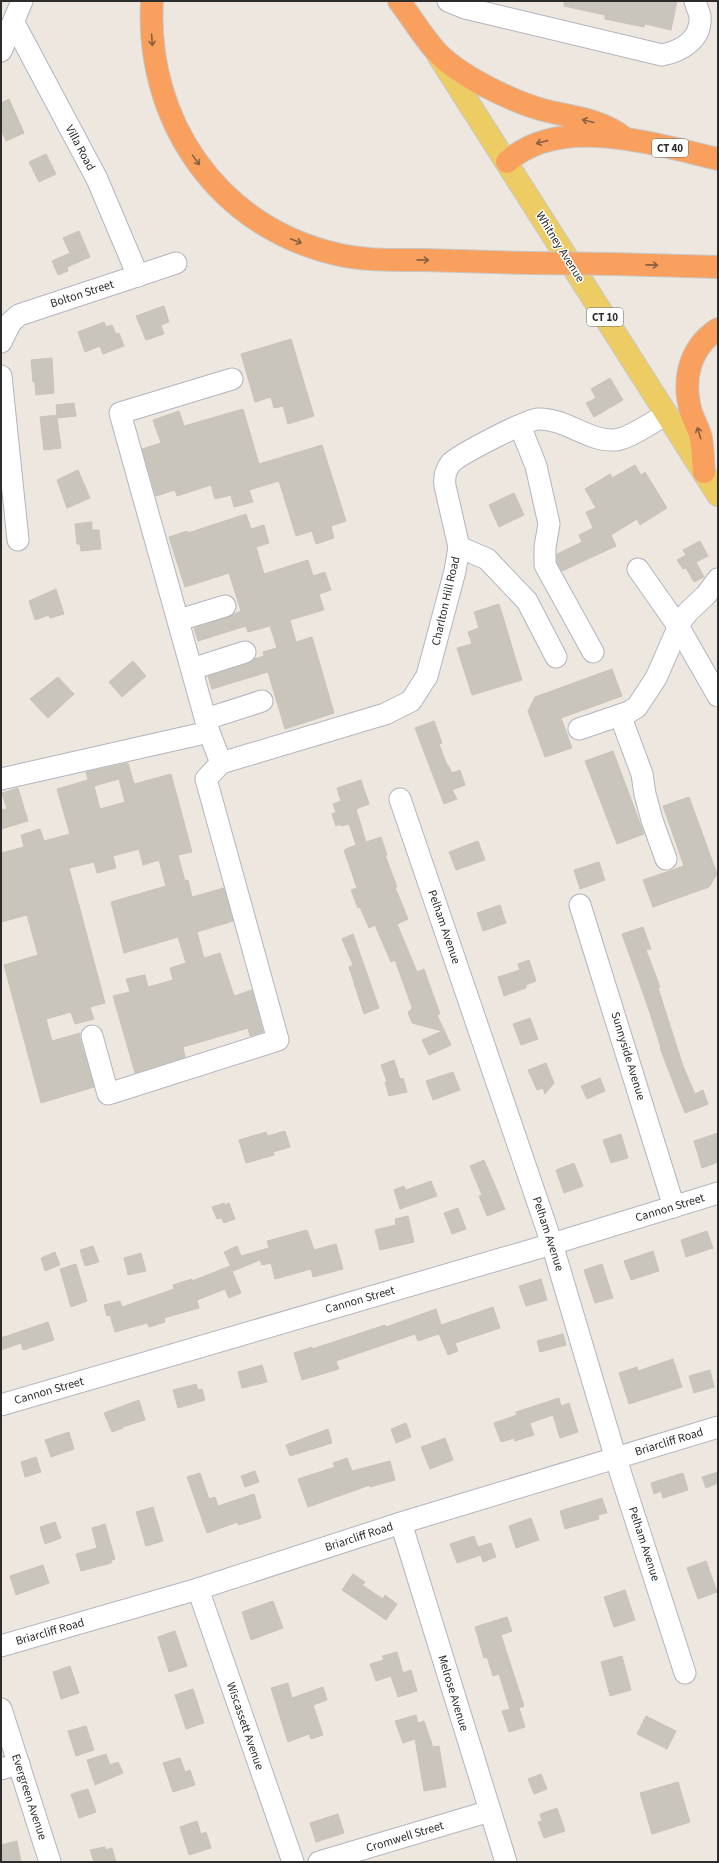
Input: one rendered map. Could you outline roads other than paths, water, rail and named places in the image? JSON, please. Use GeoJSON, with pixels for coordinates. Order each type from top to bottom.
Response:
{"type":"FeatureCollection","features":[{"type":"Feature","properties":{"kind":"highway"},"geometry":{"type":"LineString","coordinates":[[152,1],[151,32],[155,65],[173,120],[192,154],[206,174],[229,199],[253,219],[271,230],[300,243],[337,255],[352,257],[395,260],[718,267]]}},
{"type":"Feature","properties":{"kind":"highway","name":"Whitney Avenue"},"geometry":{"type":"LineString","coordinates":[[399,1],[429,42]]}},
{"type":"Feature","properties":{"kind":"highway"},"geometry":{"type":"LineString","coordinates":[[429,42],[441,56],[455,68],[502,93],[539,109],[607,126],[623,137]]}},
{"type":"Feature","properties":{"kind":"highway"},"geometry":{"type":"LineString","coordinates":[[507,162],[524,149],[544,141],[574,137],[623,137]]}},
{"type":"Feature","properties":{"kind":"highway","name":"CT 40"},"geometry":{"type":"LineString","coordinates":[[623,137],[718,159]]}},
{"type":"Feature","properties":{"kind":"highway"},"geometry":{"type":"LineString","coordinates":[[704,472],[701,439],[690,406],[687,378],[690,364],[698,349],[718,329]]}},
{"type":"Feature","properties":{"kind":"main road","name":"Whitney Avenue"},"geometry":{"type":"LineString","coordinates":[[429,42],[718,494]]}},
{"type":"Feature","properties":{"kind":"street"},"geometry":{"type":"LineString","coordinates":[[1,51],[22,1]]}},
{"type":"Feature","properties":{"kind":"street"},"geometry":{"type":"LineString","coordinates":[[448,1],[465,8],[662,55],[677,52],[691,43],[698,30],[700,16],[695,1]]}},
{"type":"Feature","properties":{"kind":"street","name":"Villa Road"},"geometry":{"type":"LineString","coordinates":[[14,23],[97,179],[138,276]]}},
{"type":"Feature","properties":{"kind":"street","name":"Bolton Street"},"geometry":{"type":"LineString","coordinates":[[1,342],[11,322],[19,315],[176,263]]}},
{"type":"Feature","properties":{"kind":"street"},"geometry":{"type":"LineString","coordinates":[[1,376],[18,540]]}},
{"type":"Feature","properties":{"kind":"street"},"geometry":{"type":"LineString","coordinates":[[92,1036],[108,1094],[278,1040],[206,778],[221,763],[208,726],[120,413],[232,379]]}},
{"type":"Feature","properties":{"kind":"street","name":"Charlton Hill Road"},"geometry":{"type":"LineString","coordinates":[[221,763],[385,714],[411,701],[427,676],[455,571],[459,547],[444,486],[446,470],[457,459],[520,426],[538,419],[556,421],[593,436],[615,440],[629,435],[667,414]]}},
{"type":"Feature","properties":{"kind":"street"},"geometry":{"type":"LineString","coordinates":[[520,426],[536,466],[549,524],[545,547],[545,564],[594,652]]}},
{"type":"Feature","properties":{"kind":"street"},"geometry":{"type":"LineString","coordinates":[[459,547],[487,559],[527,601],[556,657]]}},
{"type":"Feature","properties":{"kind":"street"},"geometry":{"type":"LineString","coordinates":[[638,569],[678,626],[718,696]]}},
{"type":"Feature","properties":{"kind":"street"},"geometry":{"type":"LineString","coordinates":[[579,729],[620,715],[637,707],[656,678],[678,626],[688,612],[715,591]]}},
{"type":"Feature","properties":{"kind":"street"},"geometry":{"type":"LineString","coordinates":[[179,620],[224,606]]}},
{"type":"Feature","properties":{"kind":"street"},"geometry":{"type":"LineString","coordinates":[[192,669],[246,652]]}},
{"type":"Feature","properties":{"kind":"street"},"geometry":{"type":"LineString","coordinates":[[1,779],[208,726],[262,701]]}},
{"type":"Feature","properties":{"kind":"street"},"geometry":{"type":"LineString","coordinates":[[620,715],[642,774],[652,820],[666,859]]}},
{"type":"Feature","properties":{"kind":"street","name":"Pelham Avenue"},"geometry":{"type":"LineString","coordinates":[[400,799],[552,1244],[616,1459],[685,1673]]}},
{"type":"Feature","properties":{"kind":"street","name":"Sunnyside Avenue"},"geometry":{"type":"LineString","coordinates":[[580,905],[674,1207]]}},
{"type":"Feature","properties":{"kind":"street","name":"Cannon Street"},"geometry":{"type":"LineString","coordinates":[[1,1405],[718,1194]]}},
{"type":"Feature","properties":{"kind":"street","name":"Briarcliff Road"},"geometry":{"type":"LineString","coordinates":[[1,1646],[198,1589],[401,1523],[718,1427]]}},
{"type":"Feature","properties":{"kind":"street","name":"Melrose Avenue"},"geometry":{"type":"LineString","coordinates":[[401,1523],[506,1862]]}},
{"type":"Feature","properties":{"kind":"street","name":"Wiscassett Avenue"},"geometry":{"type":"LineString","coordinates":[[198,1589],[293,1862]]}},
{"type":"Feature","properties":{"kind":"street","name":"Evergreen Avenue"},"geometry":{"type":"LineString","coordinates":[[1,1709],[10,1767],[50,1862]]}},
{"type":"Feature","properties":{"kind":"street","name":"Cromwell Street"},"geometry":{"type":"LineString","coordinates":[[319,1862],[490,1811]]}}]}
